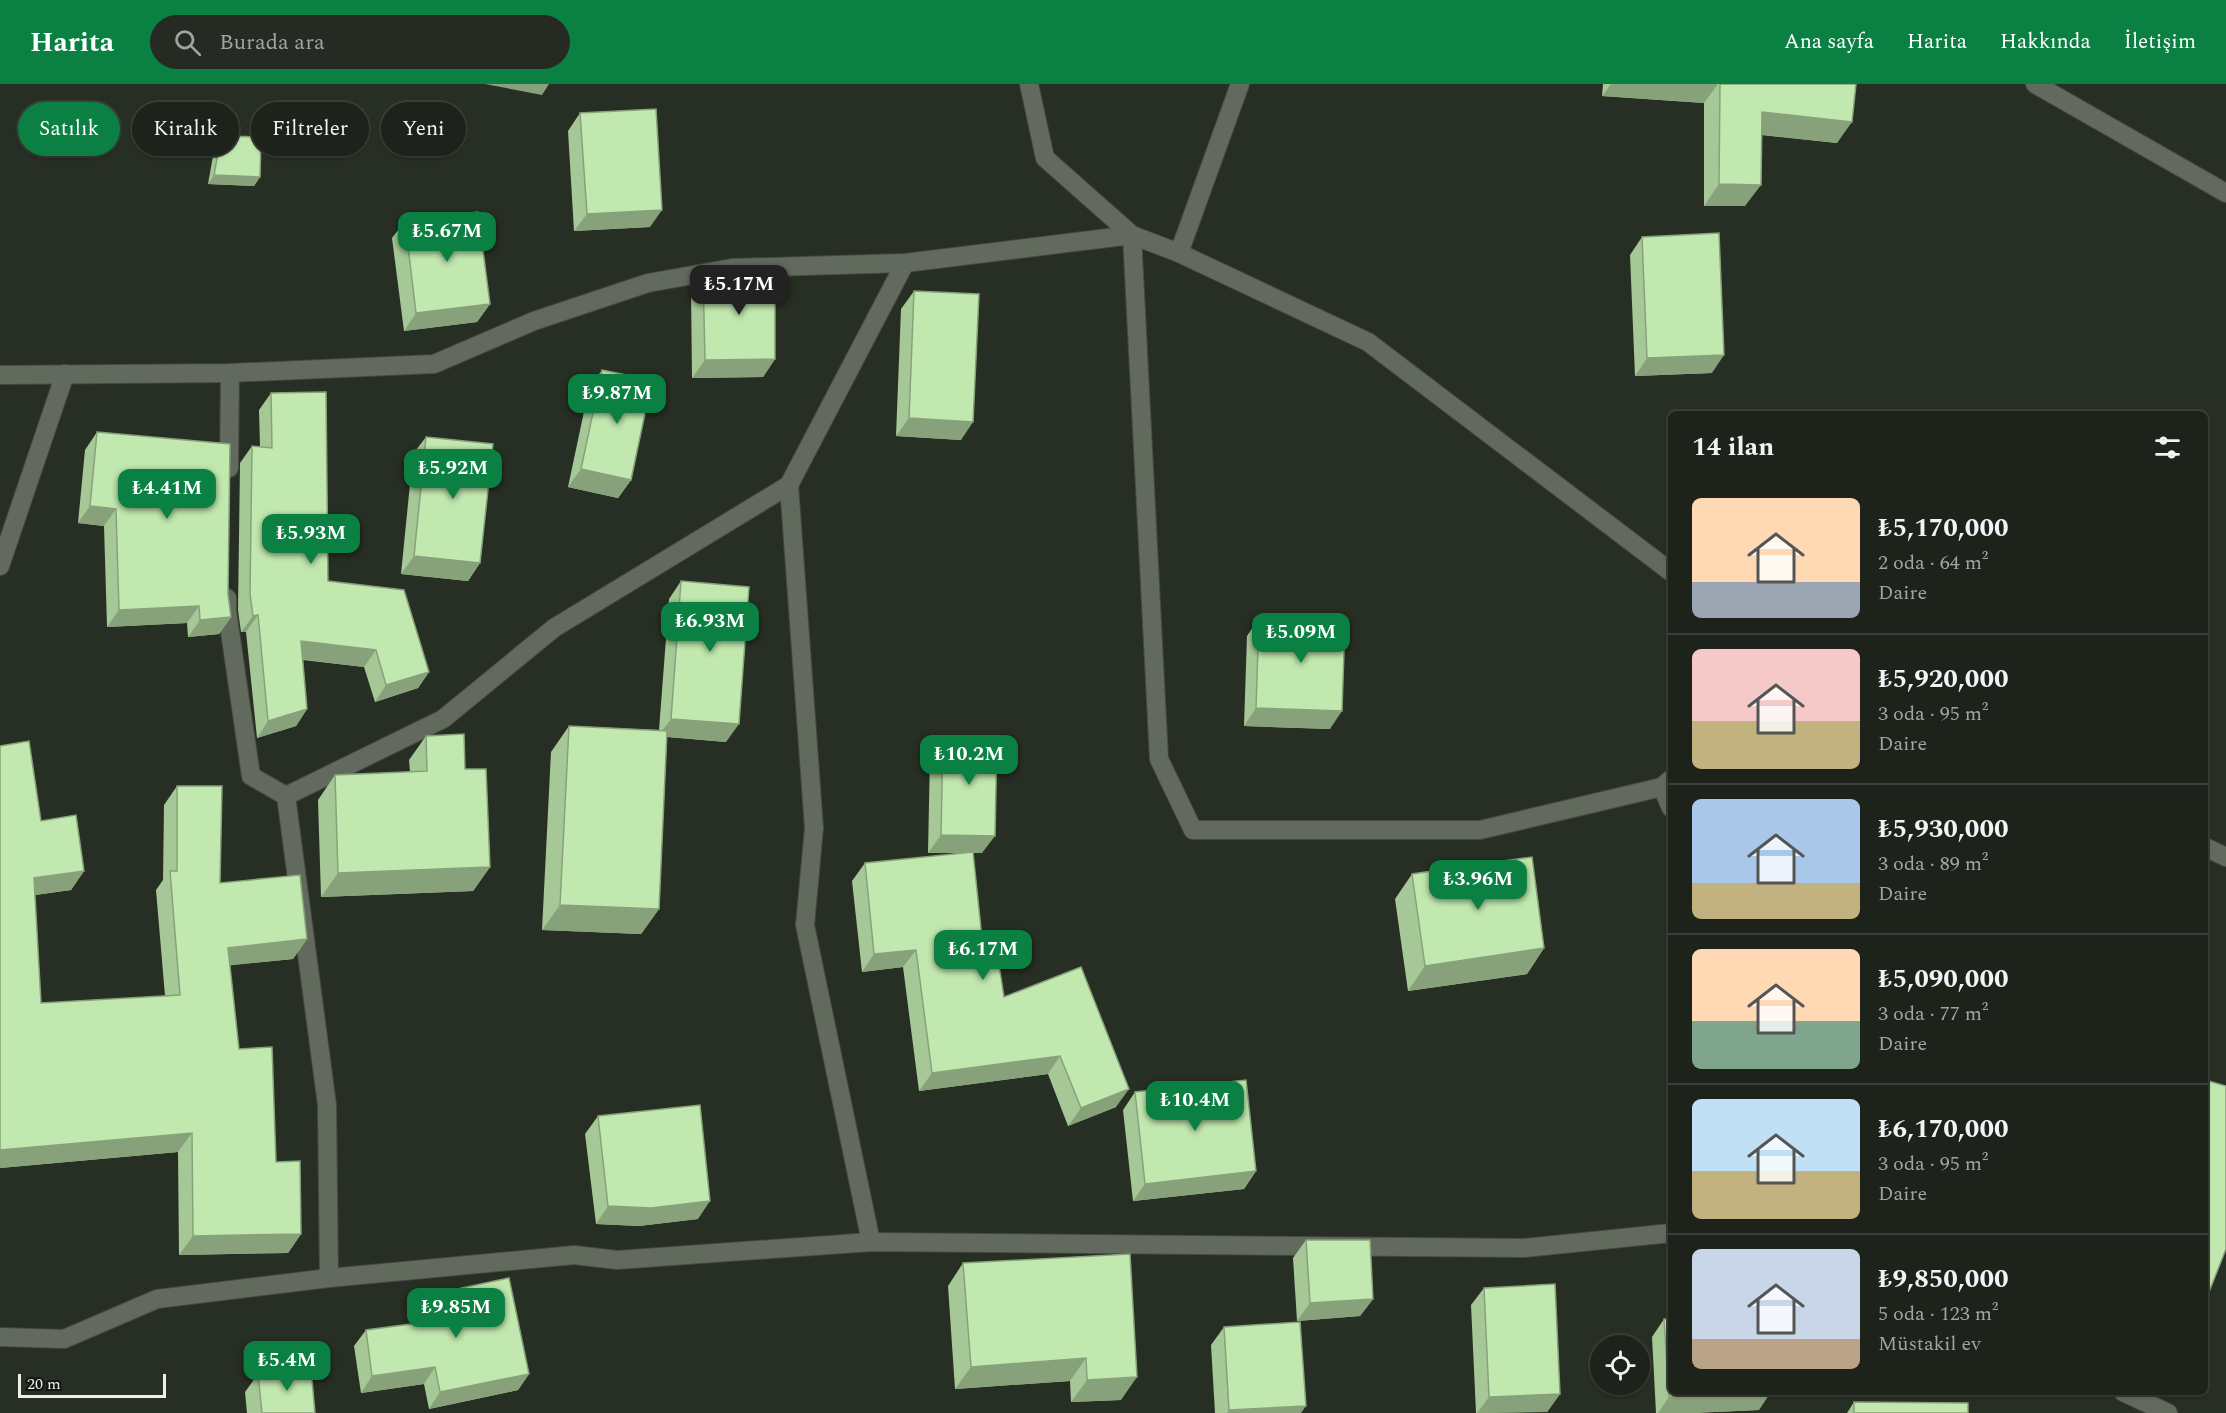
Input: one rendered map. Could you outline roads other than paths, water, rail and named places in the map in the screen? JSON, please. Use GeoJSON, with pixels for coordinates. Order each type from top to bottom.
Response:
{"type":"FeatureCollection","features":[{"type":"Feature","properties":{"kind":"street"},"geometry":{"type":"LineString","coordinates":[[1029,84],[1045,158],[1132,235],[1179,253],[1368,342],[1668,570]]}},
{"type":"Feature","properties":{"kind":"street"},"geometry":{"type":"LineString","coordinates":[[1179,253],[1239,84]]}},
{"type":"Feature","properties":{"kind":"street"},"geometry":{"type":"LineString","coordinates":[[2035,84],[2226,193]]}},
{"type":"Feature","properties":{"kind":"street"},"geometry":{"type":"LineString","coordinates":[[0,375],[230,373],[434,364],[534,321],[648,284],[732,268],[905,263],[1132,235]]}},
{"type":"Feature","properties":{"kind":"street"},"geometry":{"type":"LineString","coordinates":[[1132,235],[1159,759],[1193,830],[1480,830],[1667,783]]}},
{"type":"Feature","properties":{"kind":"street"},"geometry":{"type":"LineString","coordinates":[[286,796],[443,719],[554,628],[789,485],[905,263]]}},
{"type":"Feature","properties":{"kind":"street"},"geometry":{"type":"LineString","coordinates":[[229,480],[230,373]]}},
{"type":"Feature","properties":{"kind":"street"},"geometry":{"type":"LineString","coordinates":[[0,566],[65,374]]}},
{"type":"Feature","properties":{"kind":"street"},"geometry":{"type":"LineString","coordinates":[[789,485],[814,828],[805,925],[871,1242]]}},
{"type":"Feature","properties":{"kind":"street"},"geometry":{"type":"LineString","coordinates":[[228,575],[227,611],[251,776],[286,796]]}},
{"type":"Feature","properties":{"kind":"street"},"geometry":{"type":"LineString","coordinates":[[286,796],[327,1105],[329,1278]]}},
{"type":"Feature","properties":{"kind":"street"},"geometry":{"type":"LineString","coordinates":[[2208,849],[2226,858]]}},
{"type":"Feature","properties":{"kind":"street"},"geometry":{"type":"LineString","coordinates":[[0,1337],[64,1339],[157,1299],[329,1278],[574,1255],[617,1260],[871,1242],[1524,1248],[1668,1233]]}},
{"type":"Feature","properties":{"kind":"street"},"geometry":{"type":"LineString","coordinates":[[2129,1395],[2168,1413]]}}]}
